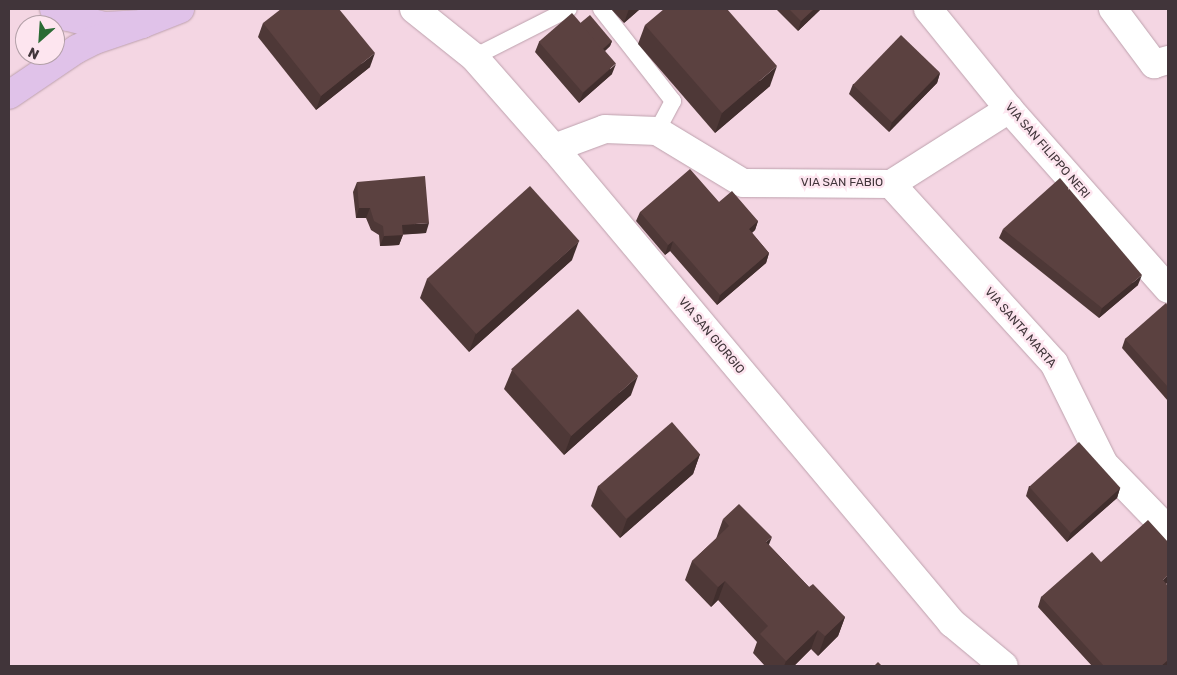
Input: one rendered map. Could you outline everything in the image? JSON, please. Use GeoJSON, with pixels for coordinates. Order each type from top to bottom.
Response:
{"type":"FeatureCollection","features":[{"type":"Feature","properties":{"kind":"main road"},"geometry":{"type":"LineString","coordinates":[[54,9],[68,17],[105,26],[142,24]]}},
{"type":"Feature","properties":{"kind":"main road"},"geometry":{"type":"LineString","coordinates":[[9,95],[58,60],[83,46],[180,9]]}},
{"type":"Feature","properties":{"kind":"street","name":"VIA SAN GIORGIO"},"geometry":{"type":"LineString","coordinates":[[414,9],[474,57],[554,148],[952,623],[1004,666]]}},
{"type":"Feature","properties":{"kind":"street","name":"VIA SAN FILIPPO NERI"},"geometry":{"type":"LineString","coordinates":[[928,9],[1010,109],[1168,290]]}},
{"type":"Feature","properties":{"kind":"street"},"geometry":{"type":"LineString","coordinates":[[1113,9],[1161,62]]}},
{"type":"Feature","properties":{"kind":"street","name":"VIA SAN FABIO"},"geometry":{"type":"LineString","coordinates":[[657,131],[743,183],[891,184],[1010,109]]}},
{"type":"Feature","properties":{"kind":"street"},"geometry":{"type":"LineString","coordinates":[[554,148],[605,129],[657,131]]}},
{"type":"Feature","properties":{"kind":"street","name":"VIA SANTA MARTA"},"geometry":{"type":"LineString","coordinates":[[891,184],[1054,364],[1104,464],[1168,530]]}},
{"type":"Feature","properties":{"kind":"lane"},"geometry":{"type":"LineString","coordinates":[[474,57],[568,9]]}},
{"type":"Feature","properties":{"kind":"lane"},"geometry":{"type":"LineString","coordinates":[[602,9],[673,101],[657,131]]}},
{"type":"Feature","properties":{"kind":"building"},"geometry":{"type":"Polygon","coordinates":[[[281,9],[339,9],[375,53],[321,96],[263,23],[281,9]]]}},
{"type":"Feature","properties":{"kind":"building"},"geometry":{"type":"Polygon","coordinates":[[[664,9],[727,9],[777,66],[722,113],[645,25],[664,9]]]}},
{"type":"Feature","properties":{"kind":"building"},"geometry":{"type":"Polygon","coordinates":[[[789,9],[814,9],[801,21],[789,9]]]}},
{"type":"Feature","properties":{"kind":"building"},"geometry":{"type":"Polygon","coordinates":[[[572,13],[616,64],[583,92],[539,42],[572,13]]]}},
{"type":"Feature","properties":{"kind":"building"},"geometry":{"type":"Polygon","coordinates":[[[590,15],[612,41],[602,49],[580,23],[590,15]]]}},
{"type":"Feature","properties":{"kind":"building"},"geometry":{"type":"Polygon","coordinates":[[[901,35],[940,73],[892,122],[853,85],[901,35]]]}},
{"type":"Feature","properties":{"kind":"building"},"geometry":{"type":"Polygon","coordinates":[[[690,169],[719,202],[732,191],[758,221],[749,229],[769,253],[720,295],[673,241],[668,245],[640,212],[690,169]]]}},
{"type":"Feature","properties":{"kind":"building"},"geometry":{"type":"Polygon","coordinates":[[[425,176],[429,223],[402,225],[403,235],[384,236],[383,226],[374,221],[370,208],[359,208],[357,182],[425,176]]]}},
{"type":"Feature","properties":{"kind":"building"},"geometry":{"type":"Polygon","coordinates":[[[1060,178],[1142,275],[1102,308],[1003,229],[1060,178]]]}},
{"type":"Feature","properties":{"kind":"building"},"geometry":{"type":"Polygon","coordinates":[[[530,186],[580,241],[476,334],[427,279],[530,186]]]}},
{"type":"Feature","properties":{"kind":"building"},"geometry":{"type":"Polygon","coordinates":[[[1166,303],[1168,306],[1168,387],[1125,339],[1166,303]]]}},
{"type":"Feature","properties":{"kind":"building"},"geometry":{"type":"Polygon","coordinates":[[[578,309],[638,376],[571,436],[511,369],[578,309]]]}},
{"type":"Feature","properties":{"kind":"building"},"geometry":{"type":"Polygon","coordinates":[[[672,422],[700,454],[626,519],[598,486],[672,422]]]}},
{"type":"Feature","properties":{"kind":"building"},"geometry":{"type":"Polygon","coordinates":[[[1079,442],[1120,488],[1071,533],[1029,487],[1079,442]]]}},
{"type":"Feature","properties":{"kind":"building"},"geometry":{"type":"Polygon","coordinates":[[[739,504],[772,537],[766,542],[809,587],[813,584],[845,617],[825,636],[818,630],[786,661],[760,634],[768,626],[725,581],[718,587],[692,561],[729,526],[723,519],[739,504]]]}},
{"type":"Feature","properties":{"kind":"building"},"geometry":{"type":"Polygon","coordinates":[[[1148,520],[1168,542],[1168,575],[1163,580],[1168,586],[1168,660],[1161,666],[1104,666],[1041,597],[1092,552],[1101,562],[1148,520]]]}},
{"type":"Feature","properties":{"kind":"building"},"geometry":{"type":"Polygon","coordinates":[[[878,662],[882,666],[874,666],[878,662]]]}}]}
